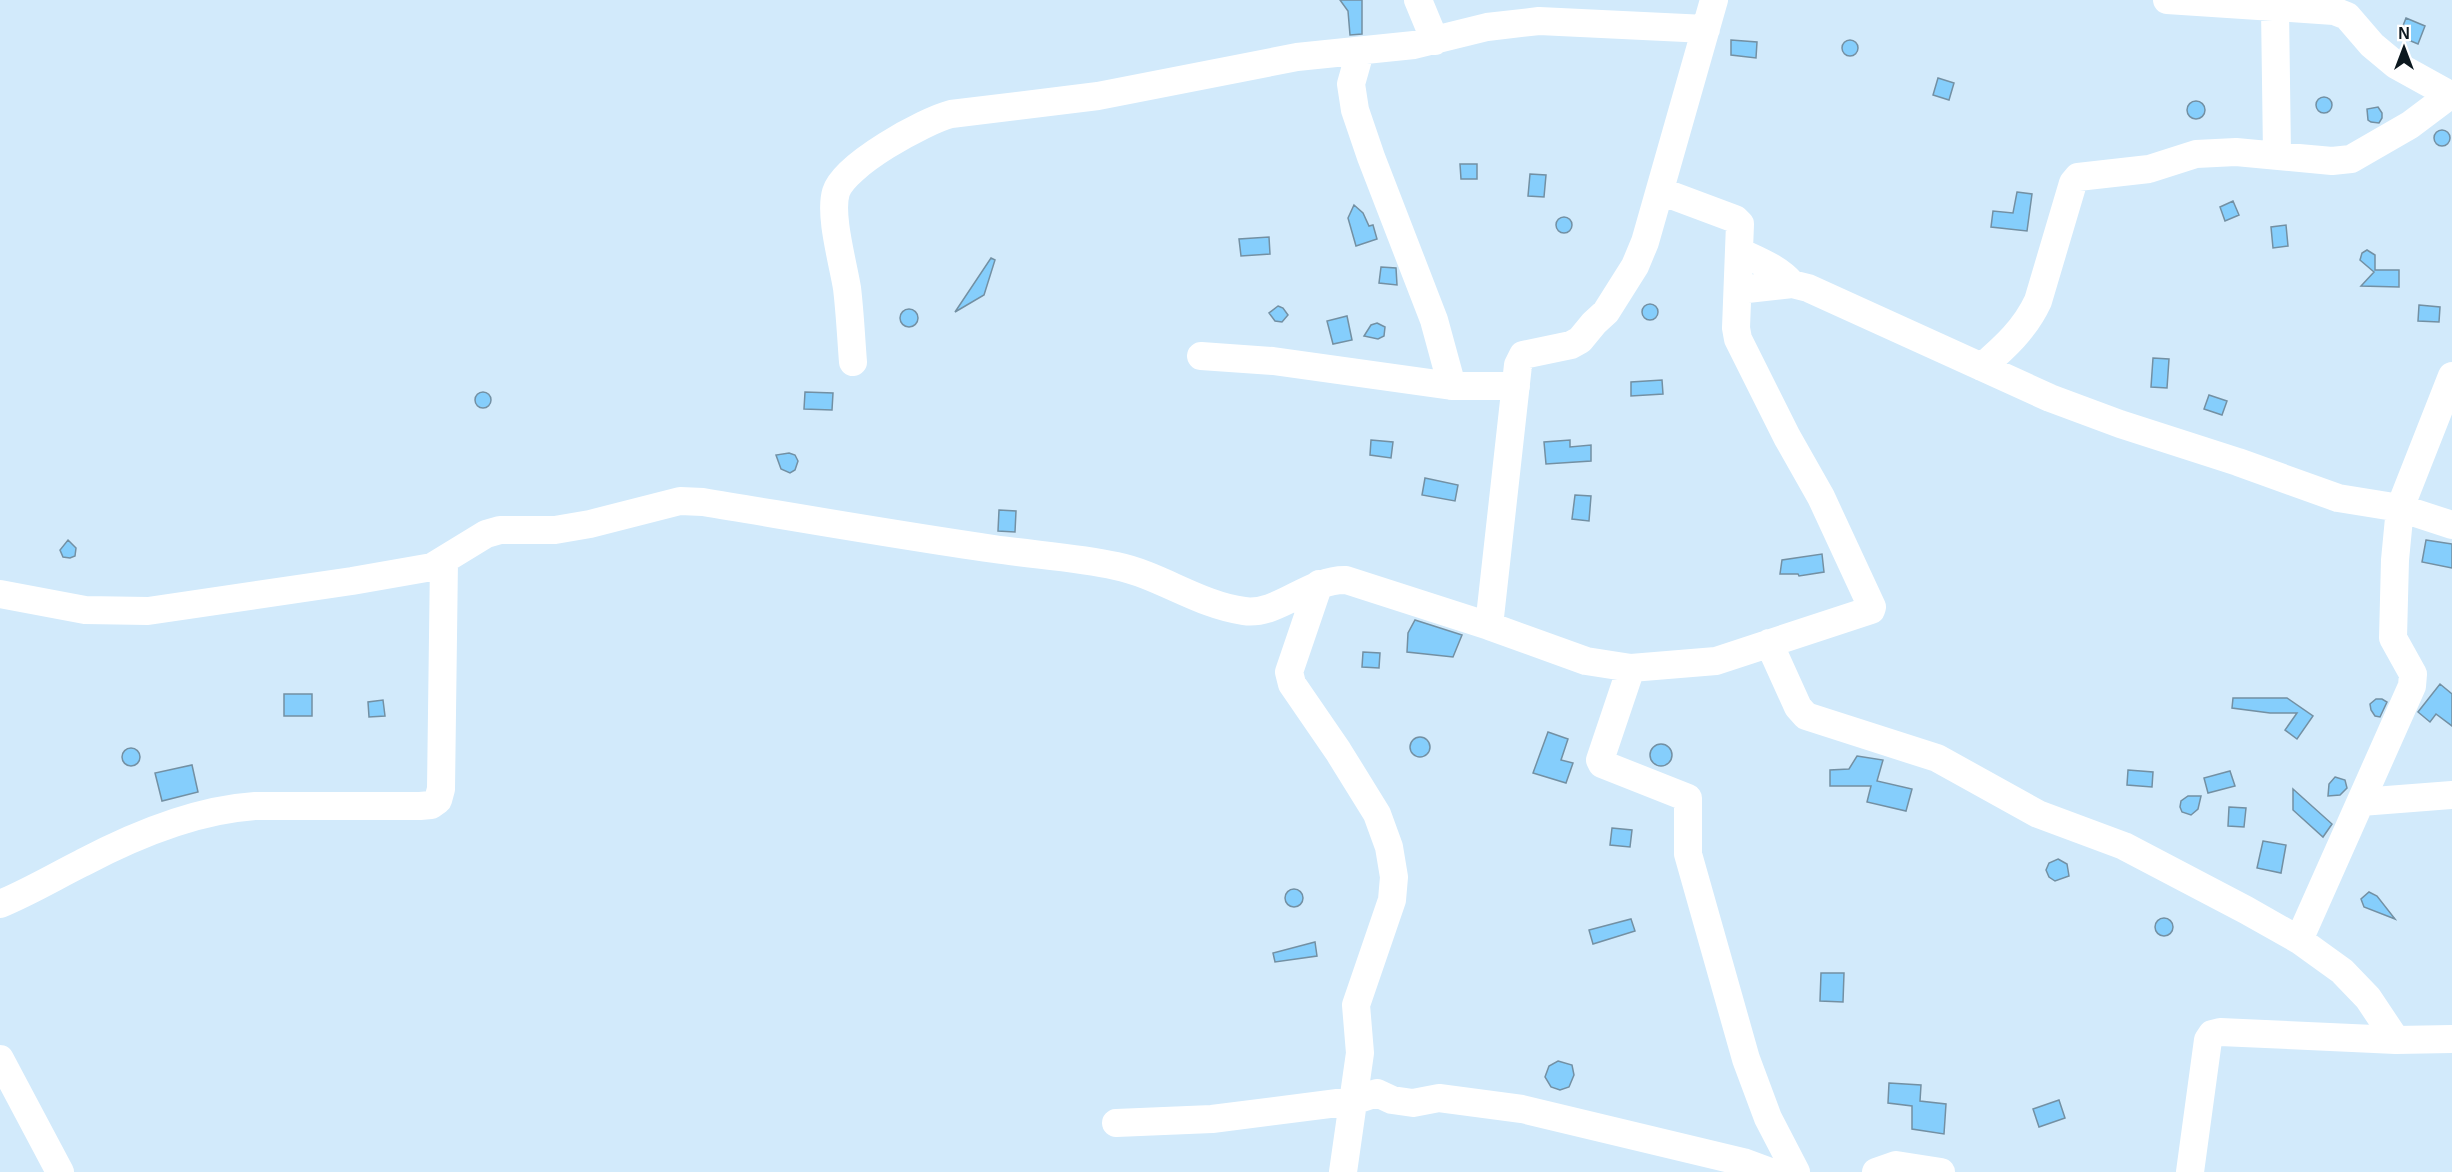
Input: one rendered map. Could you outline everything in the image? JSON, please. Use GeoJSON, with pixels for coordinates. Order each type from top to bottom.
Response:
{"type":"FeatureCollection","features":[{"type":"Feature","properties":{"kind":"street"},"geometry":{"type":"LineString","coordinates":[[1418,0],[1435,41]]}},
{"type":"Feature","properties":{"kind":"street"},"geometry":{"type":"LineString","coordinates":[[1489,627],[1518,365],[1523,355],[1571,345],[1580,340],[1606,312],[1635,266],[1645,242],[1714,0]]}},
{"type":"Feature","properties":{"kind":"street"},"geometry":{"type":"LineString","coordinates":[[1982,367],[2014,339],[2030,319],[2038,302],[2073,183],[2078,177],[2149,169],[2196,154],[2236,152],[2331,161],[2351,159],[2410,125],[2451,96],[2396,65],[2372,45],[2347,16],[2334,11],[2167,0]]}},
{"type":"Feature","properties":{"kind":"street"},"geometry":{"type":"LineString","coordinates":[[2275,8],[2277,156]]}},
{"type":"Feature","properties":{"kind":"street"},"geometry":{"type":"LineString","coordinates":[[853,362],[846,286],[834,207],[836,193],[841,181],[887,145],[935,118],[1128,91],[1297,57],[1360,52],[1435,41],[1516,22],[1539,21],[1706,29]]}},
{"type":"Feature","properties":{"kind":"street"},"geometry":{"type":"LineString","coordinates":[[1360,52],[1351,84],[1355,110],[1434,320],[1452,386]]}},
{"type":"Feature","properties":{"kind":"street"},"geometry":{"type":"LineString","coordinates":[[0,594],[85,610],[148,611],[432,567],[486,534],[500,530],[564,529],[680,501],[704,502],[994,549],[1114,565],[1136,571],[1223,607],[1246,612],[1263,611],[1319,585],[1336,580],[1346,580],[1586,662],[1631,668],[1716,660],[1871,610],[1872,607],[1821,497],[1787,437],[1738,339],[1736,328],[1740,225],[1735,219],[1660,191]]}},
{"type":"Feature","properties":{"kind":"street"},"geometry":{"type":"LineString","coordinates":[[1740,252],[1772,267],[1792,284]]}},
{"type":"Feature","properties":{"kind":"street"},"geometry":{"type":"LineString","coordinates":[[1738,290],[1792,284],[1808,288],[2050,398],[2120,424],[2238,462],[2338,498],[2400,508],[2452,525]]}},
{"type":"Feature","properties":{"kind":"street"},"geometry":{"type":"LineString","coordinates":[[1202,357],[1273,361],[1452,386],[1516,386]]}},
{"type":"Feature","properties":{"kind":"street"},"geometry":{"type":"LineString","coordinates":[[2299,940],[2412,686],[2413,674],[2393,638],[2395,560],[2400,508],[2452,376]]}},
{"type":"Feature","properties":{"kind":"street"},"geometry":{"type":"LineString","coordinates":[[0,904],[32,891],[126,842],[207,813],[255,806],[420,807],[431,805],[438,800],[441,789],[444,560]]}},
{"type":"Feature","properties":{"kind":"street"},"geometry":{"type":"LineString","coordinates":[[1319,585],[1289,672],[1292,684],[1344,759],[1377,814],[1389,847],[1394,877],[1392,900],[1356,1005],[1365,1097],[1343,1172]]}},
{"type":"Feature","properties":{"kind":"street"},"geometry":{"type":"LineString","coordinates":[[1768,643],[1798,707],[1806,716],[1937,758],[2038,814],[2124,846],[2164,866],[2299,940],[2342,970],[2368,998],[2396,1040]]}},
{"type":"Feature","properties":{"kind":"street"},"geometry":{"type":"LineString","coordinates":[[1631,668],[1600,760],[1602,764],[1688,798],[1688,854],[1691,868],[1746,1059],[1768,1118],[1796,1172]]}},
{"type":"Feature","properties":{"kind":"street"},"geometry":{"type":"LineString","coordinates":[[2361,802],[2452,795]]}},
{"type":"Feature","properties":{"kind":"street"},"geometry":{"type":"LineString","coordinates":[[2190,1172],[2208,1040],[2212,1034],[2220,1032],[2396,1040],[2452,1039]]}},
{"type":"Feature","properties":{"kind":"street"},"geometry":{"type":"LineString","coordinates":[[0,1059],[60,1172]]}},
{"type":"Feature","properties":{"kind":"street"},"geometry":{"type":"LineString","coordinates":[[1116,1123],[1212,1119],[1365,1097],[1413,1103],[1439,1098],[1522,1109],[1743,1162],[1770,1172]]}},
{"type":"Feature","properties":{"kind":"street"},"geometry":{"type":"LineString","coordinates":[[1876,1172],[1896,1165],[1941,1172]]}},
{"type":"Feature","properties":{"kind":"building"},"geometry":{"type":"Polygon","coordinates":[[[1340,0],[1362,0],[1362,34],[1350,35],[1348,11],[1340,0]]]}},
{"type":"Feature","properties":{"kind":"building"},"geometry":{"type":"Polygon","coordinates":[[[2406,18],[2425,26],[2418,44],[2399,36],[2406,18]]]}},
{"type":"Feature","properties":{"kind":"building"},"geometry":{"type":"Polygon","coordinates":[[[1731,40],[1757,42],[1756,58],[1731,55],[1731,40]]]}},
{"type":"Feature","properties":{"kind":"building"},"geometry":{"type":"Polygon","coordinates":[[[1850,40],[1856,42],[1858,48],[1856,54],[1850,56],[1844,54],[1842,48],[1844,42],[1850,40]]]}},
{"type":"Feature","properties":{"kind":"building"},"geometry":{"type":"Polygon","coordinates":[[[1938,78],[1954,83],[1949,100],[1933,95],[1938,78]]]}},
{"type":"Feature","properties":{"kind":"building"},"geometry":{"type":"Polygon","coordinates":[[[2324,97],[2332,105],[2324,113],[2316,105],[2324,97]]]}},
{"type":"Feature","properties":{"kind":"building"},"geometry":{"type":"Polygon","coordinates":[[[2196,101],[2202,104],[2205,110],[2202,116],[2196,119],[2190,116],[2187,110],[2190,104],[2196,101]]]}},
{"type":"Feature","properties":{"kind":"building"},"geometry":{"type":"Polygon","coordinates":[[[2378,107],[2382,118],[2379,123],[2371,122],[2368,120],[2367,109],[2378,107]]]}},
{"type":"Feature","properties":{"kind":"building"},"geometry":{"type":"Polygon","coordinates":[[[2442,130],[2450,138],[2442,146],[2434,138],[2442,130]]]}},
{"type":"Feature","properties":{"kind":"building"},"geometry":{"type":"Polygon","coordinates":[[[1460,164],[1477,164],[1477,179],[1461,179],[1460,164]]]}},
{"type":"Feature","properties":{"kind":"building"},"geometry":{"type":"Polygon","coordinates":[[[1530,174],[1546,175],[1544,197],[1528,196],[1530,174]]]}},
{"type":"Feature","properties":{"kind":"building"},"geometry":{"type":"Polygon","coordinates":[[[2017,192],[2032,194],[2027,231],[1991,227],[1993,211],[2013,213],[2017,192]]]}},
{"type":"Feature","properties":{"kind":"building"},"geometry":{"type":"Polygon","coordinates":[[[2233,201],[2239,215],[2225,221],[2220,207],[2233,201]]]}},
{"type":"Feature","properties":{"kind":"building"},"geometry":{"type":"Polygon","coordinates":[[[1354,205],[1363,213],[1369,226],[1373,225],[1377,239],[1356,246],[1348,218],[1354,205]]]}},
{"type":"Feature","properties":{"kind":"building"},"geometry":{"type":"Polygon","coordinates":[[[1561,217],[1567,217],[1572,225],[1570,231],[1561,233],[1556,228],[1556,222],[1561,217]]]}},
{"type":"Feature","properties":{"kind":"building"},"geometry":{"type":"Polygon","coordinates":[[[2286,225],[2288,246],[2273,248],[2271,227],[2286,225]]]}},
{"type":"Feature","properties":{"kind":"building"},"geometry":{"type":"Polygon","coordinates":[[[1269,237],[1270,254],[1241,256],[1239,239],[1269,237]]]}},
{"type":"Feature","properties":{"kind":"building"},"geometry":{"type":"Polygon","coordinates":[[[2367,250],[2375,255],[2375,270],[2399,270],[2399,287],[2361,286],[2374,272],[2360,260],[2362,253],[2367,250]]]}},
{"type":"Feature","properties":{"kind":"building"},"geometry":{"type":"Polygon","coordinates":[[[991,258],[995,260],[984,295],[955,312],[991,258]]]}},
{"type":"Feature","properties":{"kind":"building"},"geometry":{"type":"Polygon","coordinates":[[[1381,267],[1396,268],[1397,285],[1379,283],[1381,267]]]}},
{"type":"Feature","properties":{"kind":"building"},"geometry":{"type":"Polygon","coordinates":[[[1647,304],[1653,304],[1658,312],[1656,318],[1647,320],[1642,315],[1642,309],[1647,304]]]}},
{"type":"Feature","properties":{"kind":"building"},"geometry":{"type":"Polygon","coordinates":[[[2419,305],[2440,307],[2439,322],[2418,321],[2419,305]]]}},
{"type":"Feature","properties":{"kind":"building"},"geometry":{"type":"Polygon","coordinates":[[[1278,306],[1283,308],[1288,315],[1282,322],[1275,321],[1269,313],[1278,306]]]}},
{"type":"Feature","properties":{"kind":"building"},"geometry":{"type":"Polygon","coordinates":[[[905,309],[913,309],[918,314],[916,325],[905,327],[900,322],[900,314],[905,309]]]}},
{"type":"Feature","properties":{"kind":"building"},"geometry":{"type":"Polygon","coordinates":[[[1347,316],[1352,340],[1333,344],[1327,321],[1347,316]]]}},
{"type":"Feature","properties":{"kind":"building"},"geometry":{"type":"Polygon","coordinates":[[[1377,323],[1385,327],[1384,336],[1378,339],[1364,336],[1371,325],[1377,323]]]}},
{"type":"Feature","properties":{"kind":"building"},"geometry":{"type":"Polygon","coordinates":[[[2153,358],[2169,359],[2167,388],[2151,387],[2153,358]]]}},
{"type":"Feature","properties":{"kind":"building"},"geometry":{"type":"Polygon","coordinates":[[[1662,380],[1663,394],[1631,396],[1631,382],[1662,380]]]}},
{"type":"Feature","properties":{"kind":"building"},"geometry":{"type":"Polygon","coordinates":[[[480,392],[486,392],[491,400],[489,406],[480,408],[475,403],[475,397],[480,392]]]}},
{"type":"Feature","properties":{"kind":"building"},"geometry":{"type":"Polygon","coordinates":[[[805,392],[833,393],[832,410],[804,409],[805,392]]]}},
{"type":"Feature","properties":{"kind":"building"},"geometry":{"type":"Polygon","coordinates":[[[2209,395],[2227,401],[2222,415],[2204,409],[2209,395]]]}},
{"type":"Feature","properties":{"kind":"building"},"geometry":{"type":"Polygon","coordinates":[[[1371,440],[1393,442],[1391,458],[1370,455],[1371,440]]]}},
{"type":"Feature","properties":{"kind":"building"},"geometry":{"type":"Polygon","coordinates":[[[1570,440],[1570,447],[1591,445],[1591,461],[1546,464],[1544,442],[1570,440]]]}},
{"type":"Feature","properties":{"kind":"building"},"geometry":{"type":"Polygon","coordinates":[[[789,453],[795,455],[798,461],[795,470],[790,473],[781,469],[776,455],[789,453]]]}},
{"type":"Feature","properties":{"kind":"building"},"geometry":{"type":"Polygon","coordinates":[[[1425,478],[1458,485],[1455,501],[1422,495],[1425,478]]]}},
{"type":"Feature","properties":{"kind":"building"},"geometry":{"type":"Polygon","coordinates":[[[1575,495],[1591,496],[1589,521],[1572,519],[1575,495]]]}},
{"type":"Feature","properties":{"kind":"building"},"geometry":{"type":"Polygon","coordinates":[[[999,510],[1016,511],[1015,532],[998,531],[999,510]]]}},
{"type":"Feature","properties":{"kind":"building"},"geometry":{"type":"Polygon","coordinates":[[[68,540],[76,548],[75,556],[70,558],[63,557],[60,550],[68,540]]]}},
{"type":"Feature","properties":{"kind":"building"},"geometry":{"type":"Polygon","coordinates":[[[2426,540],[2452,544],[2452,568],[2422,562],[2426,540]]]}},
{"type":"Feature","properties":{"kind":"building"},"geometry":{"type":"Polygon","coordinates":[[[1822,554],[1824,572],[1799,576],[1798,574],[1780,574],[1782,560],[1822,554]]]}},
{"type":"Feature","properties":{"kind":"building"},"geometry":{"type":"Polygon","coordinates":[[[1415,620],[1462,635],[1453,657],[1407,652],[1408,633],[1415,620]]]}},
{"type":"Feature","properties":{"kind":"building"},"geometry":{"type":"Polygon","coordinates":[[[1363,652],[1380,653],[1379,668],[1362,667],[1363,652]]]}},
{"type":"Feature","properties":{"kind":"building"},"geometry":{"type":"Polygon","coordinates":[[[2440,684],[2452,694],[2452,726],[2436,714],[2430,722],[2418,712],[2440,684]]]}},
{"type":"Feature","properties":{"kind":"building"},"geometry":{"type":"Polygon","coordinates":[[[284,694],[312,694],[312,716],[284,716],[284,694]]]}},
{"type":"Feature","properties":{"kind":"building"},"geometry":{"type":"Polygon","coordinates":[[[2233,698],[2287,698],[2313,716],[2297,739],[2285,730],[2297,713],[2270,713],[2232,708],[2233,698]]]}},
{"type":"Feature","properties":{"kind":"building"},"geometry":{"type":"Polygon","coordinates":[[[2376,699],[2387,702],[2380,717],[2375,716],[2371,710],[2370,704],[2376,699]]]}},
{"type":"Feature","properties":{"kind":"building"},"geometry":{"type":"Polygon","coordinates":[[[383,700],[385,716],[369,717],[368,702],[383,700]]]}},
{"type":"Feature","properties":{"kind":"building"},"geometry":{"type":"Polygon","coordinates":[[[1548,732],[1568,739],[1561,760],[1573,763],[1566,783],[1533,773],[1548,732]]]}},
{"type":"Feature","properties":{"kind":"building"},"geometry":{"type":"Polygon","coordinates":[[[1420,737],[1427,740],[1430,747],[1427,754],[1420,757],[1413,754],[1410,747],[1413,740],[1420,737]]]}},
{"type":"Feature","properties":{"kind":"building"},"geometry":{"type":"Polygon","coordinates":[[[1661,744],[1669,747],[1672,755],[1669,763],[1661,766],[1653,763],[1650,755],[1653,747],[1661,744]]]}},
{"type":"Feature","properties":{"kind":"building"},"geometry":{"type":"Polygon","coordinates":[[[127,748],[135,748],[140,753],[138,764],[127,766],[122,761],[122,753],[127,748]]]}},
{"type":"Feature","properties":{"kind":"building"},"geometry":{"type":"Polygon","coordinates":[[[1857,756],[1883,760],[1877,781],[1912,789],[1906,811],[1867,802],[1871,786],[1830,786],[1830,770],[1849,769],[1857,756]]]}},
{"type":"Feature","properties":{"kind":"building"},"geometry":{"type":"Polygon","coordinates":[[[192,765],[198,792],[162,801],[155,773],[192,765]]]}},
{"type":"Feature","properties":{"kind":"building"},"geometry":{"type":"Polygon","coordinates":[[[2128,770],[2153,772],[2152,787],[2127,785],[2128,770]]]}},
{"type":"Feature","properties":{"kind":"building"},"geometry":{"type":"Polygon","coordinates":[[[2230,771],[2235,786],[2208,793],[2204,778],[2230,771]]]}},
{"type":"Feature","properties":{"kind":"building"},"geometry":{"type":"Polygon","coordinates":[[[2335,777],[2345,780],[2347,788],[2340,795],[2328,796],[2329,784],[2335,777]]]}},
{"type":"Feature","properties":{"kind":"building"},"geometry":{"type":"Polygon","coordinates":[[[2293,789],[2332,824],[2323,837],[2293,810],[2293,789]]]}},
{"type":"Feature","properties":{"kind":"building"},"geometry":{"type":"Polygon","coordinates":[[[2188,796],[2201,796],[2198,809],[2191,815],[2182,812],[2180,807],[2181,801],[2188,796]]]}},
{"type":"Feature","properties":{"kind":"building"},"geometry":{"type":"Polygon","coordinates":[[[2229,807],[2246,808],[2244,827],[2228,826],[2229,807]]]}},
{"type":"Feature","properties":{"kind":"building"},"geometry":{"type":"Polygon","coordinates":[[[1612,828],[1632,830],[1630,847],[1610,845],[1612,828]]]}},
{"type":"Feature","properties":{"kind":"building"},"geometry":{"type":"Polygon","coordinates":[[[2263,841],[2286,845],[2281,873],[2257,868],[2263,841]]]}},
{"type":"Feature","properties":{"kind":"building"},"geometry":{"type":"Polygon","coordinates":[[[2058,859],[2067,864],[2069,876],[2055,881],[2049,877],[2046,870],[2049,863],[2058,859]]]}},
{"type":"Feature","properties":{"kind":"building"},"geometry":{"type":"Polygon","coordinates":[[[1290,889],[1298,889],[1303,894],[1301,905],[1290,907],[1285,902],[1285,894],[1290,889]]]}},
{"type":"Feature","properties":{"kind":"building"},"geometry":{"type":"Polygon","coordinates":[[[2369,892],[2377,896],[2395,919],[2364,907],[2361,899],[2369,892]]]}},
{"type":"Feature","properties":{"kind":"building"},"geometry":{"type":"Polygon","coordinates":[[[2160,918],[2168,918],[2173,923],[2171,934],[2160,936],[2155,931],[2155,923],[2160,918]]]}},
{"type":"Feature","properties":{"kind":"building"},"geometry":{"type":"Polygon","coordinates":[[[1631,919],[1635,931],[1593,944],[1589,930],[1631,919]]]}},
{"type":"Feature","properties":{"kind":"building"},"geometry":{"type":"Polygon","coordinates":[[[1315,942],[1317,956],[1275,962],[1273,953],[1315,942]]]}},
{"type":"Feature","properties":{"kind":"building"},"geometry":{"type":"Polygon","coordinates":[[[1821,973],[1844,973],[1843,1002],[1820,1001],[1821,973]]]}},
{"type":"Feature","properties":{"kind":"building"},"geometry":{"type":"Polygon","coordinates":[[[1558,1061],[1572,1065],[1574,1075],[1569,1087],[1560,1090],[1551,1087],[1545,1077],[1549,1066],[1558,1061]]]}},
{"type":"Feature","properties":{"kind":"building"},"geometry":{"type":"Polygon","coordinates":[[[1889,1083],[1921,1085],[1920,1101],[1946,1104],[1944,1134],[1912,1129],[1912,1106],[1888,1103],[1889,1083]]]}},
{"type":"Feature","properties":{"kind":"building"},"geometry":{"type":"Polygon","coordinates":[[[2059,1100],[2065,1118],[2039,1127],[2033,1109],[2059,1100]]]}}]}
